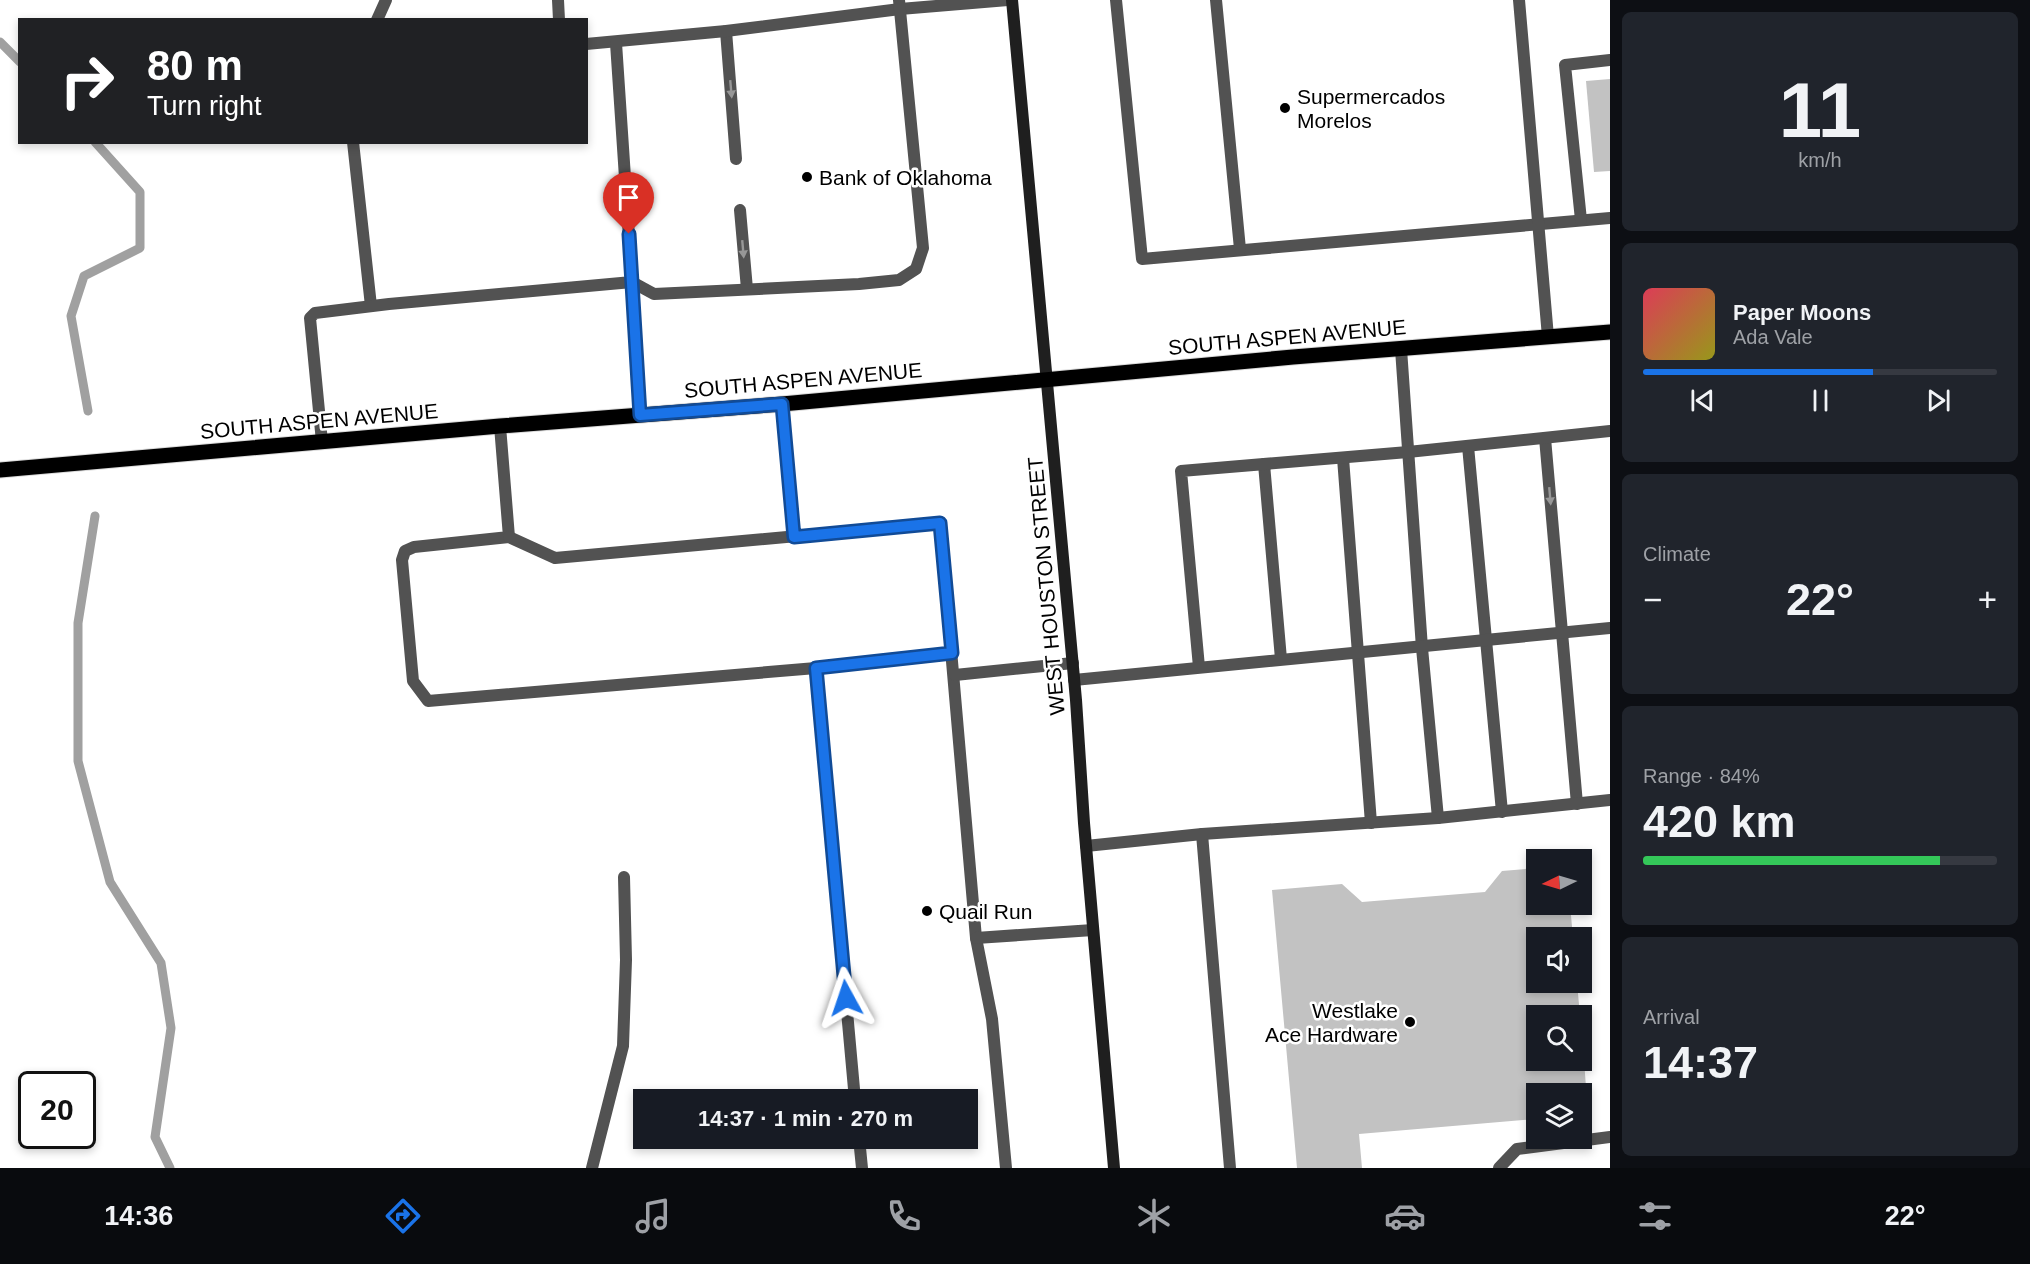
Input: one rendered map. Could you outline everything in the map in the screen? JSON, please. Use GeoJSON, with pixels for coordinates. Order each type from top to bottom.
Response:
{"type":"FeatureCollection","features":[{"type":"Feature","properties":{"kind":"main road","name":"WEST HOUSTON STREET"},"geometry":{"type":"LineString","coordinates":[[1012,0],[1073,663],[1086,846],[1114,1168]]}},
{"type":"Feature","properties":{"kind":"main road","name":"SOUTH ASPEN AVENUE"},"geometry":{"type":"LineString","coordinates":[[0,470],[1610,332]]}},
{"type":"Feature","properties":{"kind":"street"},"geometry":{"type":"LineString","coordinates":[[378,18],[386,0]]}},
{"type":"Feature","properties":{"kind":"street"},"geometry":{"type":"LineString","coordinates":[[558,0],[559,18]]}},
{"type":"Feature","properties":{"kind":"street"},"geometry":{"type":"LineString","coordinates":[[588,44],[726,31],[899,4],[1008,0]]}},
{"type":"Feature","properties":{"kind":"street"},"geometry":{"type":"LineString","coordinates":[[1116,0],[1142,259],[1610,218]]}},
{"type":"Feature","properties":{"kind":"street"},"geometry":{"type":"LineString","coordinates":[[1216,0],[1240,249]]}},
{"type":"Feature","properties":{"kind":"street"},"geometry":{"type":"LineString","coordinates":[[1519,0],[1548,337]]}},
{"type":"Feature","properties":{"kind":"street"},"geometry":{"type":"LineString","coordinates":[[322,442],[310,318],[315,313],[632,282],[654,294],[859,284],[899,280],[916,269],[923,248],[899,4]]}},
{"type":"Feature","properties":{"kind":"street"},"geometry":{"type":"LineString","coordinates":[[726,31],[736,159]]}},
{"type":"Feature","properties":{"kind":"street"},"geometry":{"type":"LineString","coordinates":[[616,42],[640,415]]}},
{"type":"Feature","properties":{"kind":"street"},"geometry":{"type":"LineString","coordinates":[[1581,220],[1565,65],[1610,60]]}},
{"type":"Feature","properties":{"kind":"street"},"geometry":{"type":"LineString","coordinates":[[353,144],[371,306]]}},
{"type":"Feature","properties":{"kind":"street"},"geometry":{"type":"LineString","coordinates":[[740,210],[747,289]]}},
{"type":"Feature","properties":{"kind":"street"},"geometry":{"type":"LineString","coordinates":[[1401,349],[1422,648],[1438,818]]}},
{"type":"Feature","properties":{"kind":"street"},"geometry":{"type":"LineString","coordinates":[[782,404],[794,537]]}},
{"type":"Feature","properties":{"kind":"street"},"geometry":{"type":"LineString","coordinates":[[500,426],[509,537]]}},
{"type":"Feature","properties":{"kind":"street"},"geometry":{"type":"LineString","coordinates":[[1199,667],[1181,471],[1408,452],[1610,431]]}},
{"type":"Feature","properties":{"kind":"street"},"geometry":{"type":"LineString","coordinates":[[1545,438],[1577,804]]}},
{"type":"Feature","properties":{"kind":"street"},"geometry":{"type":"LineString","coordinates":[[1468,446],[1502,812]]}},
{"type":"Feature","properties":{"kind":"street"},"geometry":{"type":"LineString","coordinates":[[1343,458],[1371,823]]}},
{"type":"Feature","properties":{"kind":"street"},"geometry":{"type":"LineString","coordinates":[[1264,464],[1281,659]]}},
{"type":"Feature","properties":{"kind":"street"},"geometry":{"type":"LineString","coordinates":[[952,653],[816,668],[428,701],[413,681],[402,560],[405,551],[414,547],[509,537],[555,558],[940,523],[955,675],[976,938],[992,1019],[1006,1168]]}},
{"type":"Feature","properties":{"kind":"street"},"geometry":{"type":"LineString","coordinates":[[1074,681],[1610,628]]}},
{"type":"Feature","properties":{"kind":"street"},"geometry":{"type":"LineString","coordinates":[[955,675],[1073,663]]}},
{"type":"Feature","properties":{"kind":"street"},"geometry":{"type":"LineString","coordinates":[[816,668],[854,1089]]}},
{"type":"Feature","properties":{"kind":"street"},"geometry":{"type":"LineString","coordinates":[[1086,846],[1202,834],[1438,818],[1610,801]]}},
{"type":"Feature","properties":{"kind":"street"},"geometry":{"type":"LineString","coordinates":[[1202,834],[1230,1168]]}},
{"type":"Feature","properties":{"kind":"street"},"geometry":{"type":"LineString","coordinates":[[592,1168],[623,1046],[626,960],[624,877]]}},
{"type":"Feature","properties":{"kind":"street"},"geometry":{"type":"LineString","coordinates":[[976,938],[1093,930]]}},
{"type":"Feature","properties":{"kind":"street"},"geometry":{"type":"LineString","coordinates":[[1499,1168],[1517,1149],[1610,1137]]}},
{"type":"Feature","properties":{"kind":"street"},"geometry":{"type":"LineString","coordinates":[[860,1149],[862,1168]]}},
{"type":"Feature","properties":{"kind":"building"},"geometry":{"type":"Polygon","coordinates":[[[1610,79],[1610,171],[1594,172],[1586,81],[1610,79]]]}},
{"type":"Feature","properties":{"kind":"building","name":"Westlake Ace Hardware"},"geometry":{"type":"Polygon","coordinates":[[[1526,869],[1526,915],[1571,915],[1572,927],[1526,927],[1526,993],[1578,993],[1579,1005],[1526,1005],[1526,1071],[1585,1071],[1586,1083],[1526,1083],[1526,1120],[1359,1134],[1362,1168],[1297,1168],[1272,890],[1342,884],[1362,902],[1485,892],[1502,871],[1526,869]]]}},
{"type":"Feature","properties":{"kind":"waterway"},"geometry":{"type":"LineString","coordinates":[[0,42],[18,60]]}},
{"type":"Feature","properties":{"kind":"waterway"},"geometry":{"type":"LineString","coordinates":[[88,411],[71,316],[84,276],[140,248],[140,192],[97,144]]}},
{"type":"Feature","properties":{"kind":"waterway"},"geometry":{"type":"LineString","coordinates":[[95,516],[78,623],[78,761],[110,882],[161,963],[171,1028],[155,1137],[170,1168]]}},
{"type":"Feature","properties":{"kind":"place","name":"Supermercados Morelos"},"geometry":{"type":"Point","coordinates":[1285,108]}},
{"type":"Feature","properties":{"kind":"place","name":"Bank of Oklahoma"},"geometry":{"type":"Point","coordinates":[807,177]}},
{"type":"Feature","properties":{"kind":"place","name":"Quail Run"},"geometry":{"type":"Point","coordinates":[927,911]}},
{"type":"Feature","properties":{"kind":"place","name":"Westlake Ace Hardware"},"geometry":{"type":"Point","coordinates":[1410,1022]}},
{"type":"Feature","properties":{"kind":"route"},"geometry":{"type":"LineString","coordinates":[[629,234],[640,415],[782,404],[794,537],[940,523],[952,653],[816,668],[846,998]]}}]}
